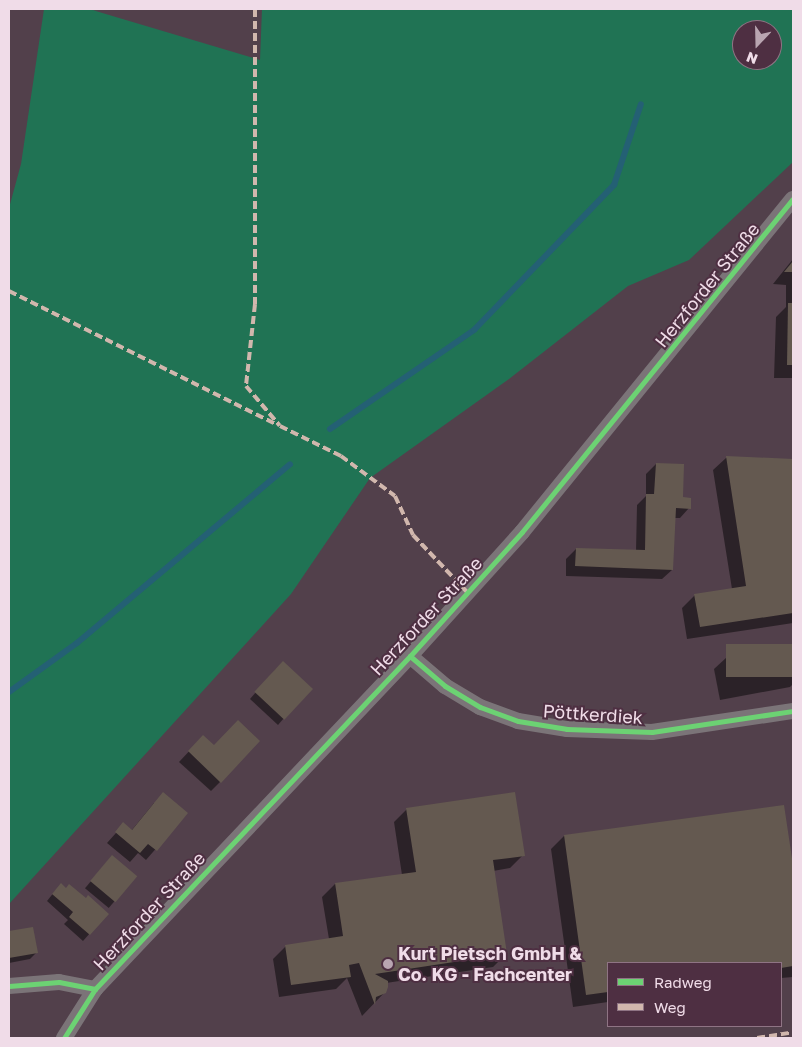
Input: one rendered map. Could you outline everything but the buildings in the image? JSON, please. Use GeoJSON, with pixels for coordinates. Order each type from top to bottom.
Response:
{"type":"FeatureCollection","features":[{"type":"Feature","properties":{"kind":"street","name":"Herzforder Straße"},"geometry":{"type":"LineString","coordinates":[[64,1038],[95,989],[410,656],[522,532],[793,199]]}},
{"type":"Feature","properties":{"kind":"street","name":"Pöttkerdiek"},"geometry":{"type":"LineString","coordinates":[[410,656],[445,686],[480,707],[518,721],[567,729],[652,732],[793,711]]}},
{"type":"Feature","properties":{"kind":"street"},"geometry":{"type":"LineString","coordinates":[[9,986],[59,982],[95,989]]}},
{"type":"Feature","properties":{"kind":"green space"},"geometry":{"type":"Polygon","coordinates":[[[44,9],[89,9],[260,60],[262,9],[793,9],[793,162],[689,260],[628,286],[509,379],[370,478],[291,594],[9,904],[9,208],[21,164],[44,9]]]}},
{"type":"Feature","properties":{"kind":"waterway"},"geometry":{"type":"LineString","coordinates":[[330,429],[474,330],[614,185],[641,104]]}},
{"type":"Feature","properties":{"kind":"waterway"},"geometry":{"type":"LineString","coordinates":[[9,692],[77,643],[290,464]]}},
{"type":"Feature","properties":{"kind":"marked path"},"geometry":{"type":"LineString","coordinates":[[255,9],[255,304],[246,386],[280,426],[341,456],[395,496],[413,535],[467,592]]}},
{"type":"Feature","properties":{"kind":"marked path"},"geometry":{"type":"LineString","coordinates":[[9,291],[276,424]]}},
{"type":"Feature","properties":{"kind":"marked path"},"geometry":{"type":"LineString","coordinates":[[757,1038],[793,1032]]}},
{"type":"Feature","properties":{"kind":"cycle path"},"geometry":{"type":"LineString","coordinates":[[64,1038],[95,989],[410,656],[522,532],[793,199]]}},
{"type":"Feature","properties":{"kind":"cycle path"},"geometry":{"type":"LineString","coordinates":[[410,656],[445,686],[480,707],[518,721],[567,729],[652,732],[793,711]]}},
{"type":"Feature","properties":{"kind":"cycle path"},"geometry":{"type":"LineString","coordinates":[[9,986],[59,982],[95,989]]}},
{"type":"Feature","properties":{"kind":"place","name":"Kurt Pietsch GmbH & Co. KG - Fachcenter"},"geometry":{"type":"Point","coordinates":[388,964]}}]}
